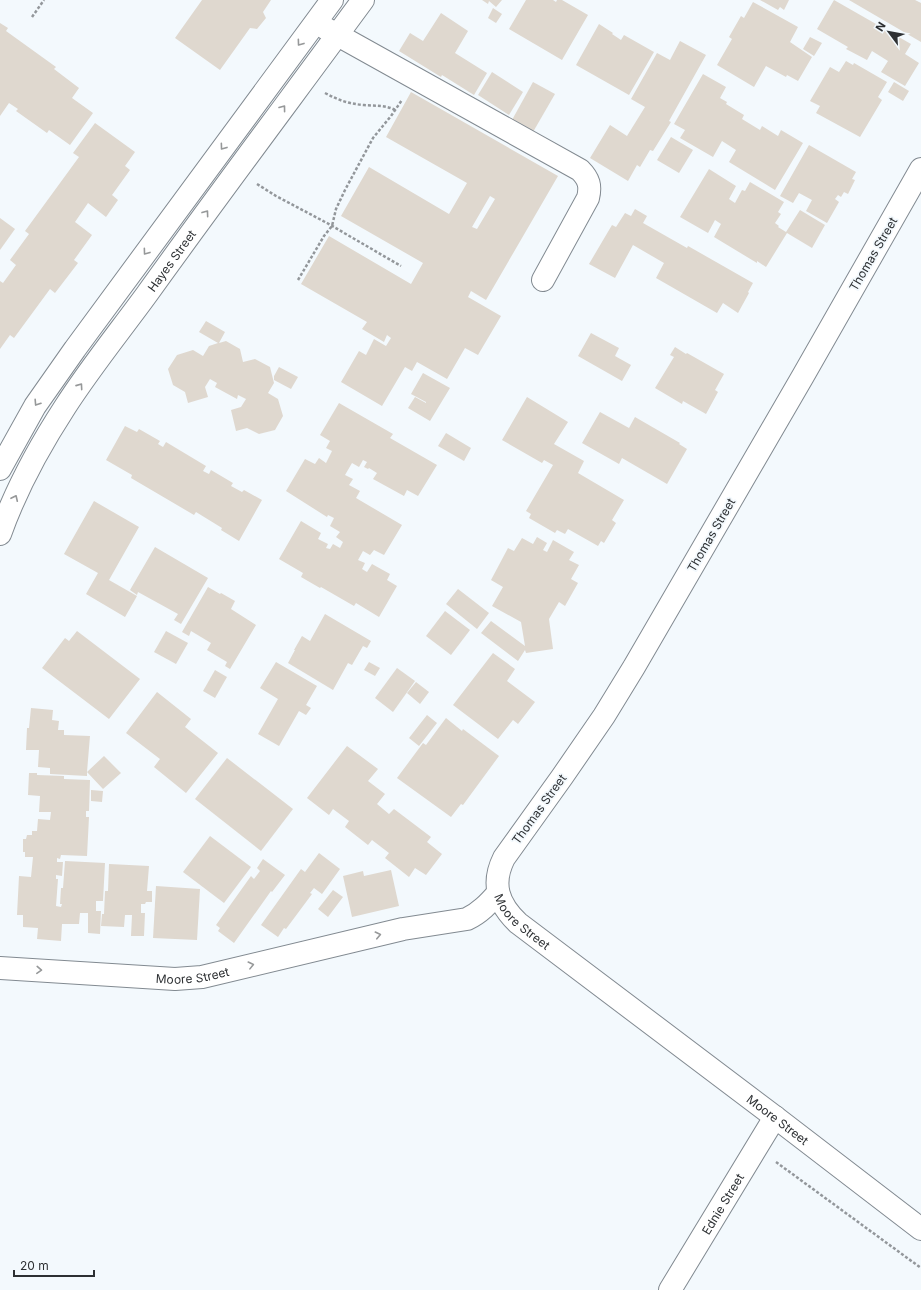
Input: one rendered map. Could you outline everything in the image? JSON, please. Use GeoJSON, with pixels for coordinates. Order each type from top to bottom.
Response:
{"type":"FeatureCollection","features":[{"type":"Feature","properties":{"kind":"street"},"geometry":{"type":"LineString","coordinates":[[0,469],[35,406],[74,349],[332,0]]}},
{"type":"Feature","properties":{"kind":"street","name":"Hayes Street"},"geometry":{"type":"LineString","coordinates":[[0,534],[7,514],[42,442],[65,406],[173,256],[363,0]]}},
{"type":"Feature","properties":{"kind":"street"},"geometry":{"type":"LineString","coordinates":[[316,22],[580,170],[585,175],[589,180],[590,189],[588,198],[543,280]]}},
{"type":"Feature","properties":{"kind":"street","name":"Thomas Street"},"geometry":{"type":"LineString","coordinates":[[498,893],[498,874],[504,858],[604,716],[634,667],[921,169]]}},
{"type":"Feature","properties":{"kind":"street","name":"Moore Street"},"geometry":{"type":"LineString","coordinates":[[0,968],[175,978],[202,977],[403,929],[467,919],[482,910],[498,893],[504,906],[518,923],[921,1229]]}},
{"type":"Feature","properties":{"kind":"street","name":"Ednie Street"},"geometry":{"type":"LineString","coordinates":[[670,1290],[775,1117]]}},
{"type":"Feature","properties":{"kind":"path"},"geometry":{"type":"LineString","coordinates":[[32,17],[44,0]]}},
{"type":"Feature","properties":{"kind":"path"},"geometry":{"type":"LineString","coordinates":[[321,90],[342,101],[395,110]]}},
{"type":"Feature","properties":{"kind":"path"},"geometry":{"type":"LineString","coordinates":[[298,280],[326,232],[332,226],[336,209],[373,138],[404,96]]}},
{"type":"Feature","properties":{"kind":"path"},"geometry":{"type":"LineString","coordinates":[[255,182],[276,196],[401,266]]}},
{"type":"Feature","properties":{"kind":"path"},"geometry":{"type":"LineString","coordinates":[[770,1158],[921,1268]]}},
{"type":"Feature","properties":{"kind":"building"},"geometry":{"type":"Polygon","coordinates":[[[202,0],[271,0],[263,12],[266,18],[257,29],[250,28],[220,70],[175,38],[202,0]]]}},
{"type":"Feature","properties":{"kind":"building"},"geometry":{"type":"Polygon","coordinates":[[[482,0],[502,0],[496,7],[489,1],[488,4],[482,0]]]}},
{"type":"Feature","properties":{"kind":"building"},"geometry":{"type":"Polygon","coordinates":[[[526,0],[553,0],[556,2],[557,0],[562,0],[588,15],[562,60],[509,29],[526,0]]]}},
{"type":"Feature","properties":{"kind":"building"},"geometry":{"type":"Polygon","coordinates":[[[760,0],[789,0],[784,10],[780,7],[778,10],[760,0]]]}},
{"type":"Feature","properties":{"kind":"building"},"geometry":{"type":"Polygon","coordinates":[[[834,0],[911,44],[905,54],[919,63],[905,86],[881,72],[888,61],[872,51],[867,60],[846,49],[848,47],[817,29],[834,0]]]}},
{"type":"Feature","properties":{"kind":"building"},"geometry":{"type":"Polygon","coordinates":[[[849,0],[915,0],[921,3],[921,42],[849,0]]]}},
{"type":"Feature","properties":{"kind":"building"},"geometry":{"type":"Polygon","coordinates":[[[753,2],[798,27],[790,42],[812,57],[798,81],[787,75],[786,77],[766,66],[754,87],[717,65],[732,39],[729,37],[741,16],[744,18],[753,2]]]}},
{"type":"Feature","properties":{"kind":"building"},"geometry":{"type":"Polygon","coordinates":[[[493,8],[502,14],[496,23],[488,18],[493,8]]]}},
{"type":"Feature","properties":{"kind":"building"},"geometry":{"type":"Polygon","coordinates":[[[441,13],[468,31],[455,53],[487,73],[474,95],[399,51],[410,33],[423,41],[441,13]]]}},
{"type":"Feature","properties":{"kind":"building"},"geometry":{"type":"Polygon","coordinates":[[[0,23],[8,28],[6,31],[56,67],[54,69],[79,88],[72,98],[93,113],[70,145],[49,130],[47,133],[16,111],[18,109],[9,103],[0,116],[0,23]]]}},
{"type":"Feature","properties":{"kind":"building"},"geometry":{"type":"Polygon","coordinates":[[[599,24],[621,40],[624,35],[654,52],[629,95],[576,65],[599,24]]]}},
{"type":"Feature","properties":{"kind":"building"},"geometry":{"type":"Polygon","coordinates":[[[810,37],[822,43],[814,56],[803,49],[810,37]]]}},
{"type":"Feature","properties":{"kind":"building"},"geometry":{"type":"Polygon","coordinates":[[[680,41],[706,55],[669,121],[671,122],[653,151],[650,150],[640,167],[637,165],[628,181],[590,158],[610,125],[627,136],[645,107],[631,99],[657,53],[670,60],[680,41]]]}},
{"type":"Feature","properties":{"kind":"building"},"geometry":{"type":"Polygon","coordinates":[[[846,61],[853,65],[854,63],[887,82],[878,97],[882,100],[860,137],[816,113],[820,106],[810,101],[830,67],[839,72],[846,61]]]}},
{"type":"Feature","properties":{"kind":"building"},"geometry":{"type":"Polygon","coordinates":[[[492,72],[523,92],[509,115],[478,95],[492,72]]]}},
{"type":"Feature","properties":{"kind":"building"},"geometry":{"type":"Polygon","coordinates":[[[703,74],[726,87],[720,98],[727,102],[726,104],[744,115],[742,119],[760,130],[762,126],[778,136],[781,130],[803,143],[775,190],[729,162],[736,150],[722,141],[713,157],[680,138],[685,130],[674,124],[703,74]]]}},
{"type":"Feature","properties":{"kind":"building"},"geometry":{"type":"Polygon","coordinates":[[[533,82],[555,94],[533,132],[512,120],[533,82]]]}},
{"type":"Feature","properties":{"kind":"building"},"geometry":{"type":"Polygon","coordinates":[[[894,82],[909,91],[903,101],[888,92],[894,82]]]}},
{"type":"Feature","properties":{"kind":"building"},"geometry":{"type":"Polygon","coordinates":[[[411,92],[558,176],[486,300],[471,291],[468,297],[501,316],[478,355],[465,348],[447,379],[417,362],[412,371],[405,367],[382,406],[341,382],[359,351],[366,355],[374,339],[386,346],[391,338],[387,335],[384,342],[362,329],[367,322],[301,284],[329,236],[411,284],[423,263],[341,216],[369,167],[449,214],[467,183],[386,137],[411,92]],[[490,196],[472,227],[477,229],[495,199],[490,196]]]}},
{"type":"Feature","properties":{"kind":"building"},"geometry":{"type":"Polygon","coordinates":[[[95,123],[135,152],[125,166],[130,170],[112,195],[118,200],[106,217],[88,203],[75,222],[92,235],[74,260],[78,263],[55,293],[50,289],[14,338],[10,335],[0,349],[0,281],[3,283],[16,265],[10,260],[29,234],[25,231],[79,157],[73,153],[95,123]]]}},
{"type":"Feature","properties":{"kind":"building"},"geometry":{"type":"Polygon","coordinates":[[[671,137],[693,150],[679,173],[657,160],[671,137]]]}},
{"type":"Feature","properties":{"kind":"building"},"geometry":{"type":"Polygon","coordinates":[[[809,145],[856,172],[852,179],[855,180],[848,194],[844,192],[841,197],[838,195],[835,199],[839,202],[827,223],[806,211],[812,200],[799,193],[793,203],[780,196],[809,145]]]}},
{"type":"Feature","properties":{"kind":"building"},"geometry":{"type":"Polygon","coordinates":[[[709,169],[736,186],[729,199],[735,203],[742,190],[745,191],[750,182],[784,202],[778,212],[781,214],[775,223],[786,232],[800,210],[825,225],[812,248],[787,233],[766,267],[714,237],[721,224],[715,220],[708,233],[680,217],[709,169]]]}},
{"type":"Feature","properties":{"kind":"building"},"geometry":{"type":"Polygon","coordinates":[[[635,209],[647,216],[643,223],[687,248],[688,246],[753,283],[738,313],[723,303],[717,313],[656,278],[664,263],[633,245],[615,278],[589,264],[612,225],[616,227],[625,213],[631,216],[635,209]]]}},
{"type":"Feature","properties":{"kind":"building"},"geometry":{"type":"Polygon","coordinates":[[[0,218],[15,229],[0,250],[0,218]]]}},
{"type":"Feature","properties":{"kind":"building"},"geometry":{"type":"Polygon","coordinates":[[[206,321],[225,332],[219,343],[226,341],[240,349],[243,362],[255,359],[270,367],[274,383],[268,393],[278,399],[283,416],[275,430],[259,434],[247,428],[236,431],[231,410],[241,407],[246,399],[238,395],[237,399],[215,387],[217,383],[210,379],[205,387],[208,397],[188,403],[185,392],[173,385],[168,369],[177,355],[193,350],[203,356],[209,346],[218,343],[199,332],[206,321]]]}},
{"type":"Feature","properties":{"kind":"building"},"geometry":{"type":"Polygon","coordinates":[[[591,333],[619,348],[615,356],[631,365],[622,381],[578,356],[591,333]]]}},
{"type":"Feature","properties":{"kind":"building"},"geometry":{"type":"Polygon","coordinates":[[[675,347],[724,374],[715,390],[718,392],[706,414],[683,401],[682,404],[655,388],[674,357],[670,355],[675,347]]]}},
{"type":"Feature","properties":{"kind":"building"},"geometry":{"type":"Polygon","coordinates":[[[279,367],[298,377],[291,389],[274,380],[274,376],[279,367]]]}},
{"type":"Feature","properties":{"kind":"building"},"geometry":{"type":"Polygon","coordinates":[[[423,373],[450,388],[430,421],[408,408],[415,397],[426,403],[411,394],[423,373]]]}},
{"type":"Feature","properties":{"kind":"building"},"geometry":{"type":"Polygon","coordinates":[[[527,397],[568,422],[554,444],[584,461],[578,473],[624,500],[612,520],[616,523],[604,543],[601,541],[598,546],[568,529],[565,534],[557,530],[555,533],[529,518],[531,514],[526,511],[553,465],[544,460],[542,463],[502,440],[527,397]]]}},
{"type":"Feature","properties":{"kind":"building"},"geometry":{"type":"Polygon","coordinates":[[[339,403],[393,434],[390,438],[437,465],[418,496],[407,490],[404,496],[373,479],[377,473],[364,467],[367,462],[363,460],[359,467],[352,463],[345,475],[353,479],[349,485],[360,491],[356,498],[402,525],[384,555],[374,550],[370,555],[363,551],[358,560],[365,563],[362,569],[367,572],[372,564],[390,574],[387,580],[397,586],[379,617],[356,603],[354,606],[301,577],[303,573],[279,559],[301,521],[321,533],[318,539],[328,544],[326,548],[330,549],[333,544],[340,548],[343,542],[336,537],[340,532],[330,526],[334,518],[328,515],[327,517],[286,491],[305,459],[315,464],[319,458],[326,463],[332,451],[326,448],[330,441],[320,435],[339,403]]]}},
{"type":"Feature","properties":{"kind":"building"},"geometry":{"type":"Polygon","coordinates":[[[600,412],[629,428],[635,417],[680,443],[679,444],[687,449],[667,484],[622,458],[619,464],[582,443],[600,412]]]}},
{"type":"Feature","properties":{"kind":"building"},"geometry":{"type":"Polygon","coordinates":[[[125,426],[137,432],[139,429],[160,441],[158,444],[163,447],[166,442],[206,466],[203,471],[209,474],[211,470],[233,483],[231,486],[242,492],[244,490],[262,500],[239,541],[221,530],[222,528],[196,512],[194,515],[131,478],[132,475],[106,460],[125,426]]]}},
{"type":"Feature","properties":{"kind":"building"},"geometry":{"type":"Polygon","coordinates":[[[446,433],[471,448],[464,461],[438,446],[446,433]]]}},
{"type":"Feature","properties":{"kind":"building"},"geometry":{"type":"Polygon","coordinates":[[[94,501],[139,527],[109,580],[137,596],[125,617],[86,594],[98,573],[64,554],[94,501]]]}},
{"type":"Feature","properties":{"kind":"building"},"geometry":{"type":"Polygon","coordinates":[[[537,537],[547,543],[543,550],[547,552],[553,540],[574,552],[569,560],[579,565],[571,579],[578,583],[565,606],[559,602],[549,619],[553,649],[526,653],[525,650],[518,661],[481,633],[491,621],[525,646],[521,622],[492,606],[503,587],[491,580],[508,548],[514,551],[522,538],[533,544],[537,537]]]}},
{"type":"Feature","properties":{"kind":"building"},"geometry":{"type":"Polygon","coordinates":[[[155,547],[208,578],[181,624],[174,620],[178,614],[138,592],[137,595],[130,590],[155,547]]]}},
{"type":"Feature","properties":{"kind":"building"},"geometry":{"type":"Polygon","coordinates":[[[208,587],[235,601],[231,609],[256,625],[230,669],[225,666],[227,662],[207,650],[211,643],[191,631],[189,636],[182,632],[208,587]]]}},
{"type":"Feature","properties":{"kind":"building"},"geometry":{"type":"Polygon","coordinates":[[[458,589],[489,613],[477,629],[446,604],[458,589]]]}},
{"type":"Feature","properties":{"kind":"building"},"geometry":{"type":"Polygon","coordinates":[[[445,611],[470,630],[451,655],[426,636],[445,611]]]}},
{"type":"Feature","properties":{"kind":"building"},"geometry":{"type":"Polygon","coordinates":[[[325,614],[371,641],[367,648],[363,646],[352,665],[348,663],[333,690],[288,663],[302,636],[310,641],[325,614]]]}},
{"type":"Feature","properties":{"kind":"building"},"geometry":{"type":"Polygon","coordinates":[[[77,631],[140,679],[109,719],[42,668],[65,638],[69,641],[77,631]]]}},
{"type":"Feature","properties":{"kind":"building"},"geometry":{"type":"Polygon","coordinates":[[[166,631],[188,643],[176,664],[154,652],[166,631]]]}},
{"type":"Feature","properties":{"kind":"building"},"geometry":{"type":"Polygon","coordinates":[[[493,653],[515,669],[507,681],[535,702],[518,724],[513,720],[498,739],[453,705],[493,653]]]}},
{"type":"Feature","properties":{"kind":"building"},"geometry":{"type":"Polygon","coordinates":[[[276,662],[317,686],[306,705],[311,708],[306,715],[299,711],[279,746],[258,734],[278,699],[260,688],[276,662]]]}},
{"type":"Feature","properties":{"kind":"building"},"geometry":{"type":"Polygon","coordinates":[[[369,662],[380,668],[375,676],[364,670],[369,662]]]}},
{"type":"Feature","properties":{"kind":"building"},"geometry":{"type":"Polygon","coordinates":[[[397,668],[415,681],[393,712],[375,698],[397,668]]]}},
{"type":"Feature","properties":{"kind":"building"},"geometry":{"type":"Polygon","coordinates":[[[215,670],[227,677],[215,698],[203,691],[215,670]]]}},
{"type":"Feature","properties":{"kind":"building"},"geometry":{"type":"Polygon","coordinates":[[[416,682],[429,692],[420,704],[407,693],[416,682]]]}},
{"type":"Feature","properties":{"kind":"building"},"geometry":{"type":"Polygon","coordinates":[[[157,692],[191,719],[185,727],[218,753],[186,793],[154,767],[160,759],[126,733],[157,692]]]}},
{"type":"Feature","properties":{"kind":"building"},"geometry":{"type":"Polygon","coordinates":[[[31,708],[53,710],[52,720],[59,721],[58,730],[64,730],[64,735],[90,736],[87,776],[50,774],[50,768],[38,767],[39,750],[26,750],[27,728],[29,728],[31,708]]]}},
{"type":"Feature","properties":{"kind":"building"},"geometry":{"type":"Polygon","coordinates":[[[427,715],[437,723],[419,746],[409,738],[427,715]]]}},
{"type":"Feature","properties":{"kind":"building"},"geometry":{"type":"Polygon","coordinates":[[[446,718],[462,731],[463,729],[499,756],[463,805],[461,804],[451,817],[397,778],[423,743],[426,745],[446,718]]]}},
{"type":"Feature","properties":{"kind":"building"},"geometry":{"type":"Polygon","coordinates":[[[347,746],[378,769],[368,781],[385,794],[377,804],[389,814],[394,809],[431,837],[427,842],[442,854],[426,875],[415,868],[409,877],[385,858],[389,853],[372,840],[368,845],[345,827],[349,821],[333,809],[329,815],[307,798],[347,746]]]}},
{"type":"Feature","properties":{"kind":"building"},"geometry":{"type":"Polygon","coordinates":[[[104,756],[121,773],[103,789],[87,772],[104,756]]]}},
{"type":"Feature","properties":{"kind":"building"},"geometry":{"type":"Polygon","coordinates":[[[227,758],[293,809],[261,851],[195,799],[227,758]]]}},
{"type":"Feature","properties":{"kind":"building"},"geometry":{"type":"Polygon","coordinates":[[[29,773],[37,773],[37,775],[64,776],[64,779],[90,780],[89,811],[86,811],[86,817],[89,817],[87,856],[61,855],[60,859],[57,858],[57,862],[63,862],[62,876],[56,875],[56,879],[58,879],[56,906],[61,907],[62,904],[60,904],[61,888],[63,888],[65,861],[105,863],[103,901],[96,901],[96,911],[101,911],[100,934],[88,933],[88,913],[80,913],[79,924],[62,924],[61,941],[37,939],[38,928],[23,927],[23,915],[17,915],[19,876],[31,877],[33,857],[25,857],[25,852],[23,852],[23,839],[26,839],[27,835],[32,835],[32,831],[37,831],[38,819],[50,820],[51,812],[39,812],[40,796],[28,795],[29,773]]]}},
{"type":"Feature","properties":{"kind":"building"},"geometry":{"type":"Polygon","coordinates":[[[91,790],[103,791],[102,802],[91,801],[91,790]]]}},
{"type":"Feature","properties":{"kind":"building"},"geometry":{"type":"Polygon","coordinates":[[[210,836],[251,867],[224,903],[183,872],[210,836]]]}},
{"type":"Feature","properties":{"kind":"building"},"geometry":{"type":"Polygon","coordinates":[[[319,853],[340,869],[322,894],[314,888],[310,893],[312,894],[286,929],[284,928],[278,937],[261,925],[301,869],[305,872],[319,853]]]}},
{"type":"Feature","properties":{"kind":"building"},"geometry":{"type":"Polygon","coordinates":[[[263,859],[285,875],[272,892],[271,891],[234,943],[218,931],[220,928],[216,925],[251,876],[254,879],[260,871],[257,868],[263,859]]]}},
{"type":"Feature","properties":{"kind":"building"},"geometry":{"type":"Polygon","coordinates":[[[109,864],[149,866],[147,891],[152,891],[152,902],[141,904],[141,913],[145,913],[144,936],[131,936],[132,915],[125,915],[124,927],[101,926],[102,914],[104,914],[105,891],[108,891],[109,864]]]}},
{"type":"Feature","properties":{"kind":"building"},"geometry":{"type":"Polygon","coordinates":[[[391,870],[399,906],[352,917],[343,876],[363,871],[364,876],[391,870]]]}},
{"type":"Feature","properties":{"kind":"building"},"geometry":{"type":"Polygon","coordinates":[[[156,886],[200,889],[197,940],[153,938],[156,886]]]}},
{"type":"Feature","properties":{"kind":"building"},"geometry":{"type":"Polygon","coordinates":[[[333,890],[343,897],[328,917],[318,909],[333,890]]]}}]}
